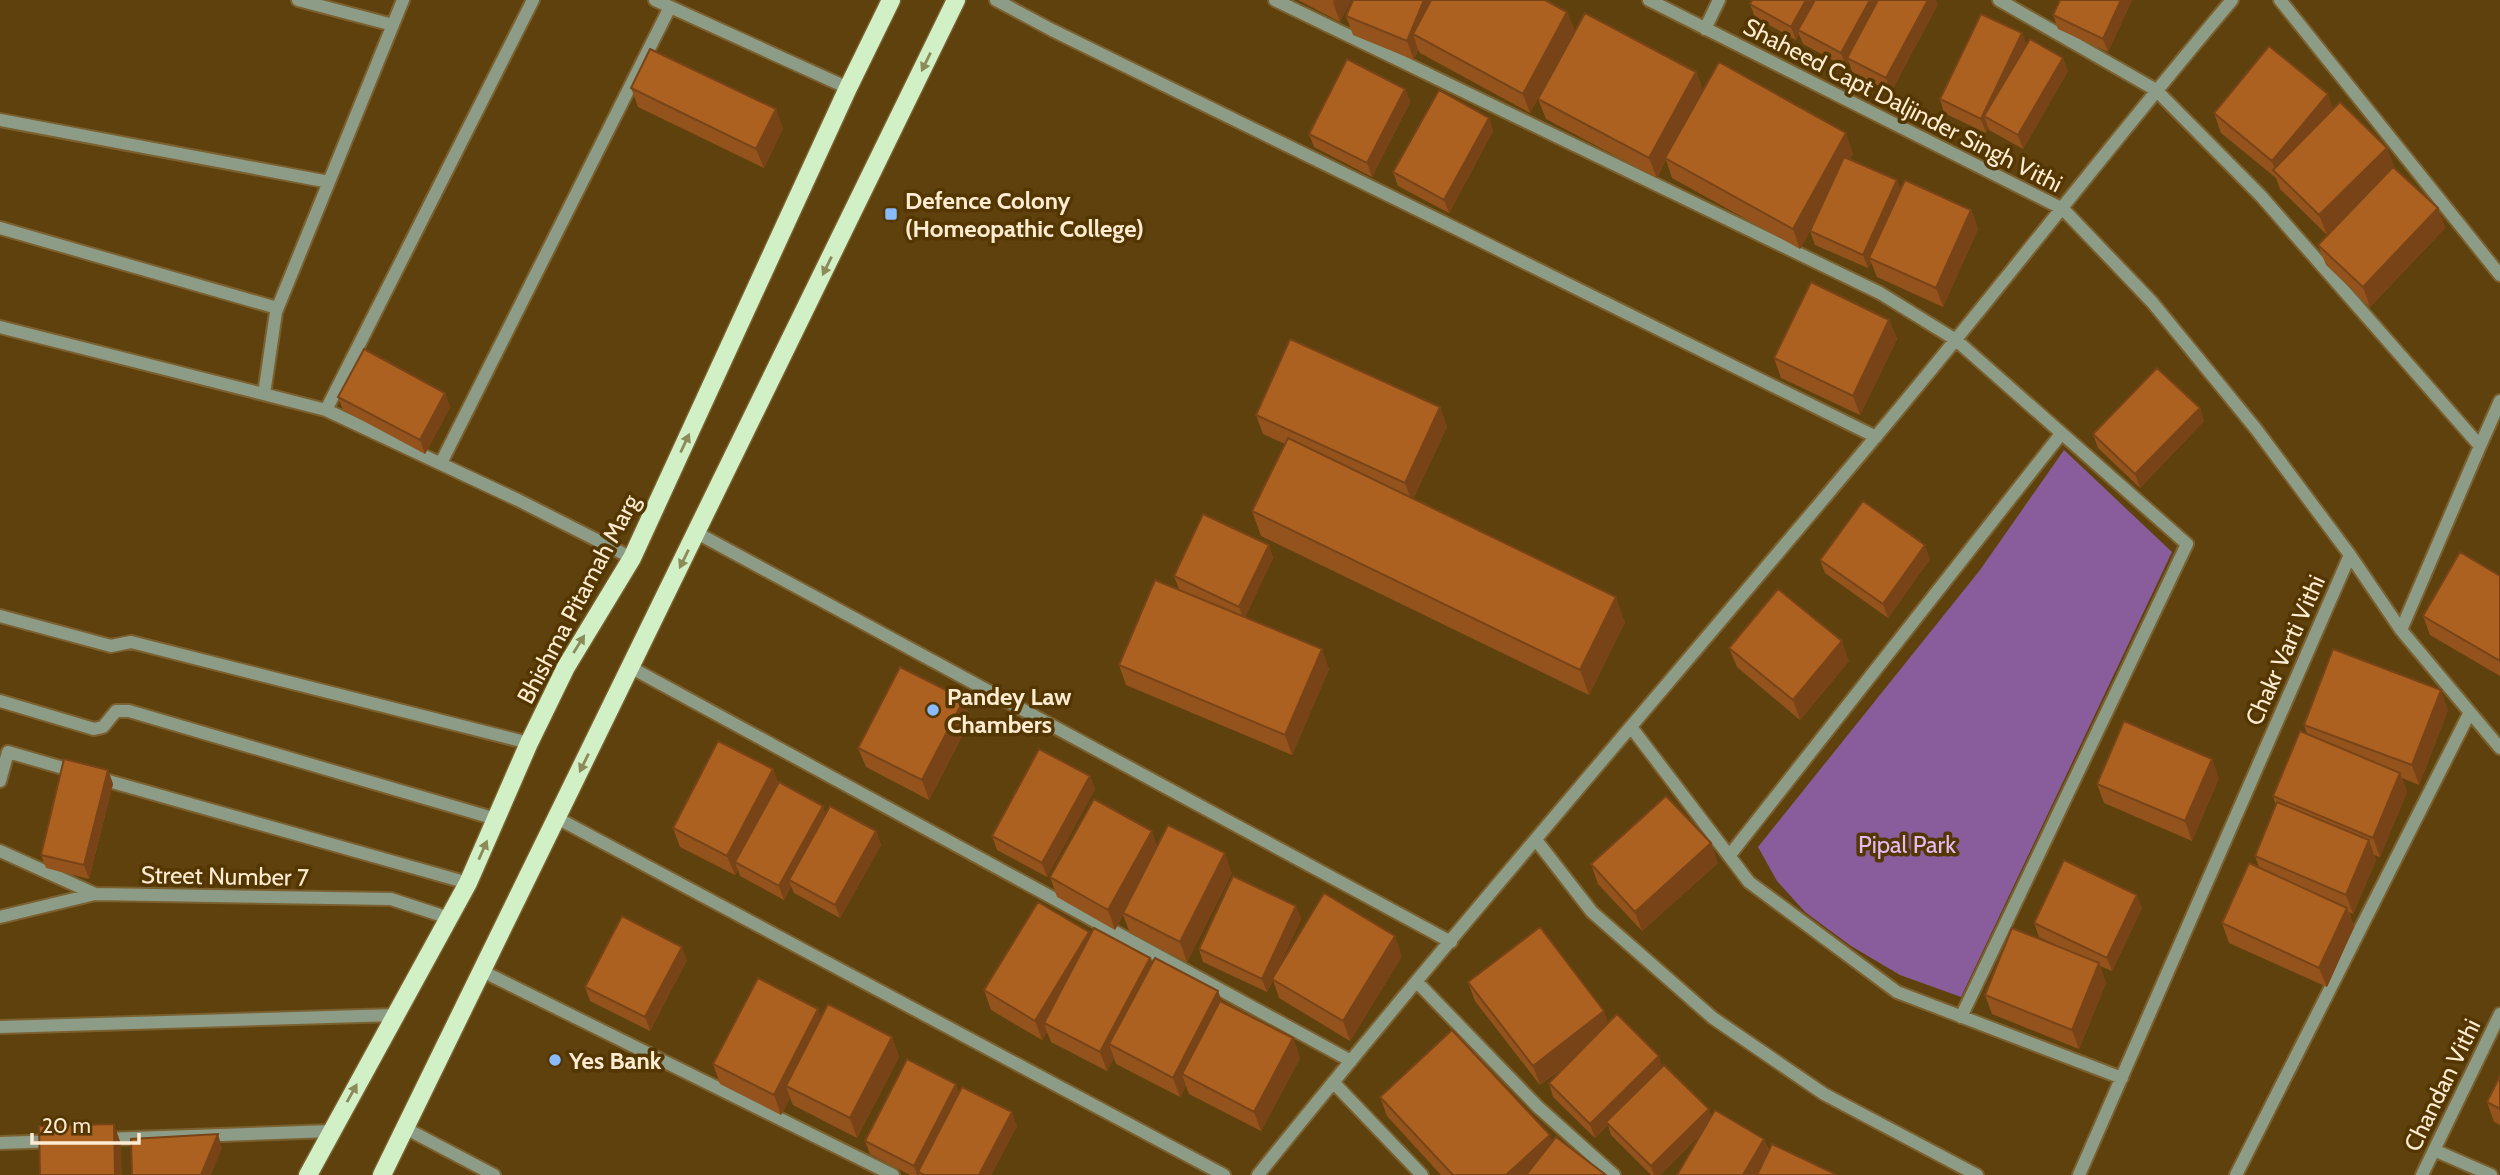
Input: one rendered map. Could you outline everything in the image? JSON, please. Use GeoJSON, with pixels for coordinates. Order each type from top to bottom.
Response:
{"type":"FeatureCollection","features":[{"type":"Feature","properties":{"kind":"main road","name":"Bhishma Pitamah Marg"},"geometry":{"type":"LineString","coordinates":[[308,1175],[468,883],[529,743],[566,667],[632,558],[891,0]]}},
{"type":"Feature","properties":{"kind":"main road"},"geometry":{"type":"LineString","coordinates":[[382,1175],[956,0]]}},
{"type":"Feature","properties":{"kind":"street"},"geometry":{"type":"LineString","coordinates":[[298,0],[393,25]]}},
{"type":"Feature","properties":{"kind":"street"},"geometry":{"type":"LineString","coordinates":[[264,394],[277,308],[403,0]]}},
{"type":"Feature","properties":{"kind":"street"},"geometry":{"type":"LineString","coordinates":[[326,410],[533,0]]}},
{"type":"Feature","properties":{"kind":"street"},"geometry":{"type":"LineString","coordinates":[[654,0],[848,88]]}},
{"type":"Feature","properties":{"kind":"street"},"geometry":{"type":"LineString","coordinates":[[996,0],[1875,437]]}},
{"type":"Feature","properties":{"kind":"street"},"geometry":{"type":"LineString","coordinates":[[1275,0],[1880,293],[1956,340],[2187,544],[1961,1017]]}},
{"type":"Feature","properties":{"kind":"street","name":"Shaheed Capt Daljinder Singh Vithi"},"geometry":{"type":"LineString","coordinates":[[1649,0],[2063,209]]}},
{"type":"Feature","properties":{"kind":"street"},"geometry":{"type":"LineString","coordinates":[[1705,29],[1719,0]]}},
{"type":"Feature","properties":{"kind":"street"},"geometry":{"type":"LineString","coordinates":[[1999,0],[2156,90],[2261,196],[2480,446]]}},
{"type":"Feature","properties":{"kind":"street"},"geometry":{"type":"LineString","coordinates":[[1258,1175],[1333,1082],[1956,340],[2156,90],[2232,0]]}},
{"type":"Feature","properties":{"kind":"street"},"geometry":{"type":"LineString","coordinates":[[2280,0],[2500,275]]}},
{"type":"Feature","properties":{"kind":"street"},"geometry":{"type":"LineString","coordinates":[[441,463],[670,7]]}},
{"type":"Feature","properties":{"kind":"street"},"geometry":{"type":"LineString","coordinates":[[0,120],[329,182]]}},
{"type":"Feature","properties":{"kind":"street","name":"Chakr Varti Vithi"},"geometry":{"type":"LineString","coordinates":[[2063,209],[2161,313],[2256,429],[2350,555],[2079,1175]]}},
{"type":"Feature","properties":{"kind":"street"},"geometry":{"type":"LineString","coordinates":[[0,228],[277,308]]}},
{"type":"Feature","properties":{"kind":"street"},"geometry":{"type":"LineString","coordinates":[[0,327],[326,410],[441,463],[632,558]]}},
{"type":"Feature","properties":{"kind":"street"},"geometry":{"type":"LineString","coordinates":[[2401,630],[2500,401]]}},
{"type":"Feature","properties":{"kind":"street"},"geometry":{"type":"LineString","coordinates":[[1729,856],[2061,434]]}},
{"type":"Feature","properties":{"kind":"street"},"geometry":{"type":"LineString","coordinates":[[697,533],[1451,942]]}},
{"type":"Feature","properties":{"kind":"street"},"geometry":{"type":"LineString","coordinates":[[2350,555],[2401,630],[2500,748]]}},
{"type":"Feature","properties":{"kind":"street"},"geometry":{"type":"LineString","coordinates":[[0,616],[111,646],[131,642],[529,743]]}},
{"type":"Feature","properties":{"kind":"street"},"geometry":{"type":"LineString","coordinates":[[630,667],[1351,1061]]}},
{"type":"Feature","properties":{"kind":"street"},"geometry":{"type":"LineString","coordinates":[[0,701],[94,729],[103,727],[116,711],[129,711],[496,819]]}},
{"type":"Feature","properties":{"kind":"street"},"geometry":{"type":"LineString","coordinates":[[2236,1175],[2470,712]]}},
{"type":"Feature","properties":{"kind":"street"},"geometry":{"type":"LineString","coordinates":[[1631,727],[1749,882],[1897,992],[2122,1078]]}},
{"type":"Feature","properties":{"kind":"street"},"geometry":{"type":"LineString","coordinates":[[0,781],[8,752],[468,883]]}},
{"type":"Feature","properties":{"kind":"street"},"geometry":{"type":"LineString","coordinates":[[557,818],[1224,1175]]}},
{"type":"Feature","properties":{"kind":"street"},"geometry":{"type":"LineString","coordinates":[[1536,840],[1592,912],[1713,1018],[1824,1094],[1977,1175]]}},
{"type":"Feature","properties":{"kind":"street"},"geometry":{"type":"LineString","coordinates":[[0,851],[95,894]]}},
{"type":"Feature","properties":{"kind":"street","name":"Street Number 7"},"geometry":{"type":"LineString","coordinates":[[0,917],[95,894],[391,899],[449,918]]}},
{"type":"Feature","properties":{"kind":"street"},"geometry":{"type":"LineString","coordinates":[[482,971],[893,1175]]}},
{"type":"Feature","properties":{"kind":"street"},"geometry":{"type":"LineString","coordinates":[[1417,982],[1538,1107],[1614,1175]]}},
{"type":"Feature","properties":{"kind":"street","name":"Chandan Vithi"},"geometry":{"type":"LineString","coordinates":[[2422,1175],[2500,1014]]}},
{"type":"Feature","properties":{"kind":"street"},"geometry":{"type":"LineString","coordinates":[[0,1027],[395,1016]]}},
{"type":"Feature","properties":{"kind":"street"},"geometry":{"type":"LineString","coordinates":[[1333,1082],[1422,1175]]}},
{"type":"Feature","properties":{"kind":"street"},"geometry":{"type":"LineString","coordinates":[[405,1128],[494,1175]]}},
{"type":"Feature","properties":{"kind":"street"},"geometry":{"type":"LineString","coordinates":[[97,1139],[331,1131]]}},
{"type":"Feature","properties":{"kind":"street"},"geometry":{"type":"LineString","coordinates":[[0,1143],[69,1140]]}},
{"type":"Feature","properties":{"kind":"street"},"geometry":{"type":"LineString","coordinates":[[2434,1150],[2491,1175]]}},
{"type":"Feature","properties":{"kind":"green space","name":"Pipal Park"},"geometry":{"type":"Polygon","coordinates":[[[2064,450],[2172,552],[1961,997],[1900,975],[1851,946],[1805,912],[1777,881],[1758,847],[1980,570],[2064,450]]]}},
{"type":"Feature","properties":{"kind":"building"},"geometry":{"type":"Polygon","coordinates":[[[1353,0],[1424,0],[1407,41],[1346,16],[1353,0]]]}},
{"type":"Feature","properties":{"kind":"building"},"geometry":{"type":"Polygon","coordinates":[[[1431,0],[1545,0],[1567,12],[1523,94],[1413,34],[1431,0]]]}},
{"type":"Feature","properties":{"kind":"building"},"geometry":{"type":"Polygon","coordinates":[[[1752,0],[1806,0],[1791,27],[1750,4],[1752,0]]]}},
{"type":"Feature","properties":{"kind":"building"},"geometry":{"type":"Polygon","coordinates":[[[1815,0],[1870,0],[1841,53],[1798,30],[1815,0]]]}},
{"type":"Feature","properties":{"kind":"building"},"geometry":{"type":"Polygon","coordinates":[[[1878,0],[1928,0],[1886,78],[1847,58],[1878,0]]]}},
{"type":"Feature","properties":{"kind":"building"},"geometry":{"type":"Polygon","coordinates":[[[2060,0],[2121,0],[2103,39],[2053,15],[2060,0]]]}},
{"type":"Feature","properties":{"kind":"building"},"geometry":{"type":"Polygon","coordinates":[[[1585,13],[1696,72],[1649,158],[1538,99],[1585,13]]]}},
{"type":"Feature","properties":{"kind":"building"},"geometry":{"type":"Polygon","coordinates":[[[1981,14],[2022,33],[1981,119],[1940,99],[1981,14]]]}},
{"type":"Feature","properties":{"kind":"building"},"geometry":{"type":"Polygon","coordinates":[[[2030,39],[2063,58],[2018,135],[1984,116],[2030,39]]]}},
{"type":"Feature","properties":{"kind":"building"},"geometry":{"type":"Polygon","coordinates":[[[2269,46],[2328,94],[2272,161],[2214,113],[2269,46]]]}},
{"type":"Feature","properties":{"kind":"building"},"geometry":{"type":"Polygon","coordinates":[[[650,49],[776,109],[756,149],[631,88],[650,49]]]}},
{"type":"Feature","properties":{"kind":"building"},"geometry":{"type":"Polygon","coordinates":[[[1347,59],[1405,89],[1367,163],[1309,134],[1347,59]]]}},
{"type":"Feature","properties":{"kind":"building"},"geometry":{"type":"Polygon","coordinates":[[[1719,62],[1846,133],[1793,229],[1665,158],[1719,62]]]}},
{"type":"Feature","properties":{"kind":"building"},"geometry":{"type":"Polygon","coordinates":[[[1439,90],[1489,118],[1444,200],[1393,172],[1439,90]]]}},
{"type":"Feature","properties":{"kind":"building"},"geometry":{"type":"Polygon","coordinates":[[[2340,102],[2387,148],[2319,215],[2273,170],[2340,102]]]}},
{"type":"Feature","properties":{"kind":"building"},"geometry":{"type":"Polygon","coordinates":[[[1844,157],[1897,180],[1863,255],[1810,231],[1844,157]]]}},
{"type":"Feature","properties":{"kind":"building"},"geometry":{"type":"Polygon","coordinates":[[[2393,167],[2438,208],[2363,287],[2318,245],[2393,167]]]}},
{"type":"Feature","properties":{"kind":"building"},"geometry":{"type":"Polygon","coordinates":[[[1905,180],[1971,210],[1936,288],[1869,258],[1905,180]]]}},
{"type":"Feature","properties":{"kind":"building"},"geometry":{"type":"Polygon","coordinates":[[[1811,282],[1889,320],[1853,396],[1774,358],[1811,282]]]}},
{"type":"Feature","properties":{"kind":"building"},"geometry":{"type":"Polygon","coordinates":[[[1290,339],[1440,407],[1405,483],[1256,415],[1290,339]]]}},
{"type":"Feature","properties":{"kind":"building"},"geometry":{"type":"Polygon","coordinates":[[[364,349],[445,393],[420,440],[338,397],[364,349]]]}},
{"type":"Feature","properties":{"kind":"building"},"geometry":{"type":"Polygon","coordinates":[[[2157,368],[2200,408],[2135,474],[2093,434],[2157,368]]]}},
{"type":"Feature","properties":{"kind":"building"},"geometry":{"type":"Polygon","coordinates":[[[1288,438],[1616,597],[1580,670],[1252,511],[1288,438]]]}},
{"type":"Feature","properties":{"kind":"building"},"geometry":{"type":"Polygon","coordinates":[[[1863,501],[1925,545],[1883,604],[1820,560],[1863,501]]]}},
{"type":"Feature","properties":{"kind":"building"},"geometry":{"type":"Polygon","coordinates":[[[1203,514],[1269,545],[1239,607],[1174,576],[1203,514]]]}},
{"type":"Feature","properties":{"kind":"building"},"geometry":{"type":"Polygon","coordinates":[[[2460,552],[2500,576],[2500,661],[2423,616],[2460,552]]]}},
{"type":"Feature","properties":{"kind":"building"},"geometry":{"type":"Polygon","coordinates":[[[1155,580],[1322,649],[1285,735],[1119,665],[1155,580]]]}},
{"type":"Feature","properties":{"kind":"building"},"geometry":{"type":"Polygon","coordinates":[[[1778,589],[1842,641],[1793,700],[1729,648],[1778,589]]]}},
{"type":"Feature","properties":{"kind":"building"},"geometry":{"type":"Polygon","coordinates":[[[2333,649],[2441,690],[2412,765],[2304,725],[2333,649]]]}},
{"type":"Feature","properties":{"kind":"building"},"geometry":{"type":"Polygon","coordinates":[[[900,667],[964,699],[922,780],[858,748],[900,667]]]}},
{"type":"Feature","properties":{"kind":"building"},"geometry":{"type":"Polygon","coordinates":[[[2124,721],[2212,759],[2185,821],[2097,784],[2124,721]]]}},
{"type":"Feature","properties":{"kind":"building"},"geometry":{"type":"Polygon","coordinates":[[[2300,731],[2400,773],[2373,838],[2273,796],[2300,731]]]}},
{"type":"Feature","properties":{"kind":"building"},"geometry":{"type":"Polygon","coordinates":[[[718,741],[773,769],[727,856],[673,828],[718,741]]]}},
{"type":"Feature","properties":{"kind":"building"},"geometry":{"type":"Polygon","coordinates":[[[1039,749],[1090,776],[1042,863],[992,836],[1039,749]]]}},
{"type":"Feature","properties":{"kind":"building"},"geometry":{"type":"Polygon","coordinates":[[[64,759],[108,770],[84,865],[41,855],[64,759]]]}},
{"type":"Feature","properties":{"kind":"building"},"geometry":{"type":"Polygon","coordinates":[[[779,782],[823,806],[779,886],[735,862],[779,782]]]}},
{"type":"Feature","properties":{"kind":"building"},"geometry":{"type":"Polygon","coordinates":[[[1666,796],[1711,843],[1635,912],[1591,864],[1666,796]]]}},
{"type":"Feature","properties":{"kind":"building"},"geometry":{"type":"Polygon","coordinates":[[[1094,799],[1152,831],[1108,910],[1050,877],[1094,799]]]}},
{"type":"Feature","properties":{"kind":"building"},"geometry":{"type":"Polygon","coordinates":[[[2277,802],[2369,840],[2346,895],[2255,856],[2277,802]]]}},
{"type":"Feature","properties":{"kind":"building"},"geometry":{"type":"Polygon","coordinates":[[[830,806],[876,831],[835,905],[789,880],[830,806]]]}},
{"type":"Feature","properties":{"kind":"building"},"geometry":{"type":"Polygon","coordinates":[[[1168,825],[1225,853],[1180,942],[1123,913],[1168,825]]]}},
{"type":"Feature","properties":{"kind":"building"},"geometry":{"type":"Polygon","coordinates":[[[2064,860],[2137,895],[2107,958],[2034,923],[2064,860]]]}},
{"type":"Feature","properties":{"kind":"building"},"geometry":{"type":"Polygon","coordinates":[[[2249,863],[2347,908],[2319,968],[2222,923],[2249,863]]]}},
{"type":"Feature","properties":{"kind":"building"},"geometry":{"type":"Polygon","coordinates":[[[1233,876],[1296,906],[1262,979],[1199,949],[1233,876]]]}},
{"type":"Feature","properties":{"kind":"building"},"geometry":{"type":"Polygon","coordinates":[[[1324,893],[1395,936],[1343,1021],[1272,979],[1324,893]]]}},
{"type":"Feature","properties":{"kind":"building"},"geometry":{"type":"Polygon","coordinates":[[[1038,902],[1089,932],[1035,1021],[984,990],[1038,902]]]}},
{"type":"Feature","properties":{"kind":"building"},"geometry":{"type":"Polygon","coordinates":[[[622,916],[682,947],[645,1017],[585,987],[622,916]]]}},
{"type":"Feature","properties":{"kind":"building"},"geometry":{"type":"Polygon","coordinates":[[[1540,927],[1604,1011],[1533,1066],[1468,982],[1540,927]]]}},
{"type":"Feature","properties":{"kind":"building"},"geometry":{"type":"Polygon","coordinates":[[[1094,928],[1150,958],[1100,1052],[1044,1023],[1094,928]]]}},
{"type":"Feature","properties":{"kind":"building"},"geometry":{"type":"Polygon","coordinates":[[[2012,928],[2099,963],[2072,1030],[1985,995],[2012,928]]]}},
{"type":"Feature","properties":{"kind":"building"},"geometry":{"type":"Polygon","coordinates":[[[1155,958],[1218,991],[1173,1078],[1109,1044],[1155,958]]]}},
{"type":"Feature","properties":{"kind":"building"},"geometry":{"type":"Polygon","coordinates":[[[758,978],[818,1009],[774,1095],[713,1064],[758,978]]]}},
{"type":"Feature","properties":{"kind":"building"},"geometry":{"type":"Polygon","coordinates":[[[1220,1001],[1293,1038],[1254,1112],[1182,1074],[1220,1001]]]}},
{"type":"Feature","properties":{"kind":"building"},"geometry":{"type":"Polygon","coordinates":[[[828,1004],[892,1037],[850,1118],[786,1086],[828,1004]]]}},
{"type":"Feature","properties":{"kind":"building"},"geometry":{"type":"Polygon","coordinates":[[[1617,1014],[1659,1056],[1590,1124],[1549,1083],[1617,1014]]]}},
{"type":"Feature","properties":{"kind":"building"},"geometry":{"type":"Polygon","coordinates":[[[1452,1030],[1550,1135],[1506,1175],[1453,1175],[1380,1097],[1452,1030]]]}},
{"type":"Feature","properties":{"kind":"building"},"geometry":{"type":"Polygon","coordinates":[[[907,1059],[956,1084],[914,1166],[865,1141],[907,1059]]]}},
{"type":"Feature","properties":{"kind":"building"},"geometry":{"type":"Polygon","coordinates":[[[1664,1065],[1709,1109],[1651,1166],[1606,1122],[1664,1065]]]}},
{"type":"Feature","properties":{"kind":"building"},"geometry":{"type":"Polygon","coordinates":[[[2500,1076],[2500,1109],[2487,1102],[2500,1076]]]}},
{"type":"Feature","properties":{"kind":"building"},"geometry":{"type":"Polygon","coordinates":[[[962,1087],[1012,1112],[979,1175],[924,1175],[918,1172],[962,1087]]]}},
{"type":"Feature","properties":{"kind":"building"},"geometry":{"type":"Polygon","coordinates":[[[1715,1110],[1764,1139],[1743,1175],[1677,1175],[1715,1110]]]}},
{"type":"Feature","properties":{"kind":"building"},"geometry":{"type":"Polygon","coordinates":[[[114,1124],[115,1175],[40,1175],[39,1126],[114,1124]]]}},
{"type":"Feature","properties":{"kind":"building"},"geometry":{"type":"Polygon","coordinates":[[[218,1134],[201,1175],[132,1175],[131,1139],[218,1134]]]}},
{"type":"Feature","properties":{"kind":"building"},"geometry":{"type":"Polygon","coordinates":[[[1556,1137],[1606,1175],[1526,1175],[1556,1137]]]}},
{"type":"Feature","properties":{"kind":"building"},"geometry":{"type":"Polygon","coordinates":[[[1772,1144],[1837,1175],[1757,1175],[1772,1144]]]}},
{"type":"Feature","properties":{"kind":"place","name":"Defence Colony (Homeopathic College)"},"geometry":{"type":"Point","coordinates":[891,214]}},
{"type":"Feature","properties":{"kind":"place","name":"Pandey Law Chambers"},"geometry":{"type":"Point","coordinates":[933,710]}},
{"type":"Feature","properties":{"kind":"place","name":"Yes Bank"},"geometry":{"type":"Point","coordinates":[555,1060]}}]}
